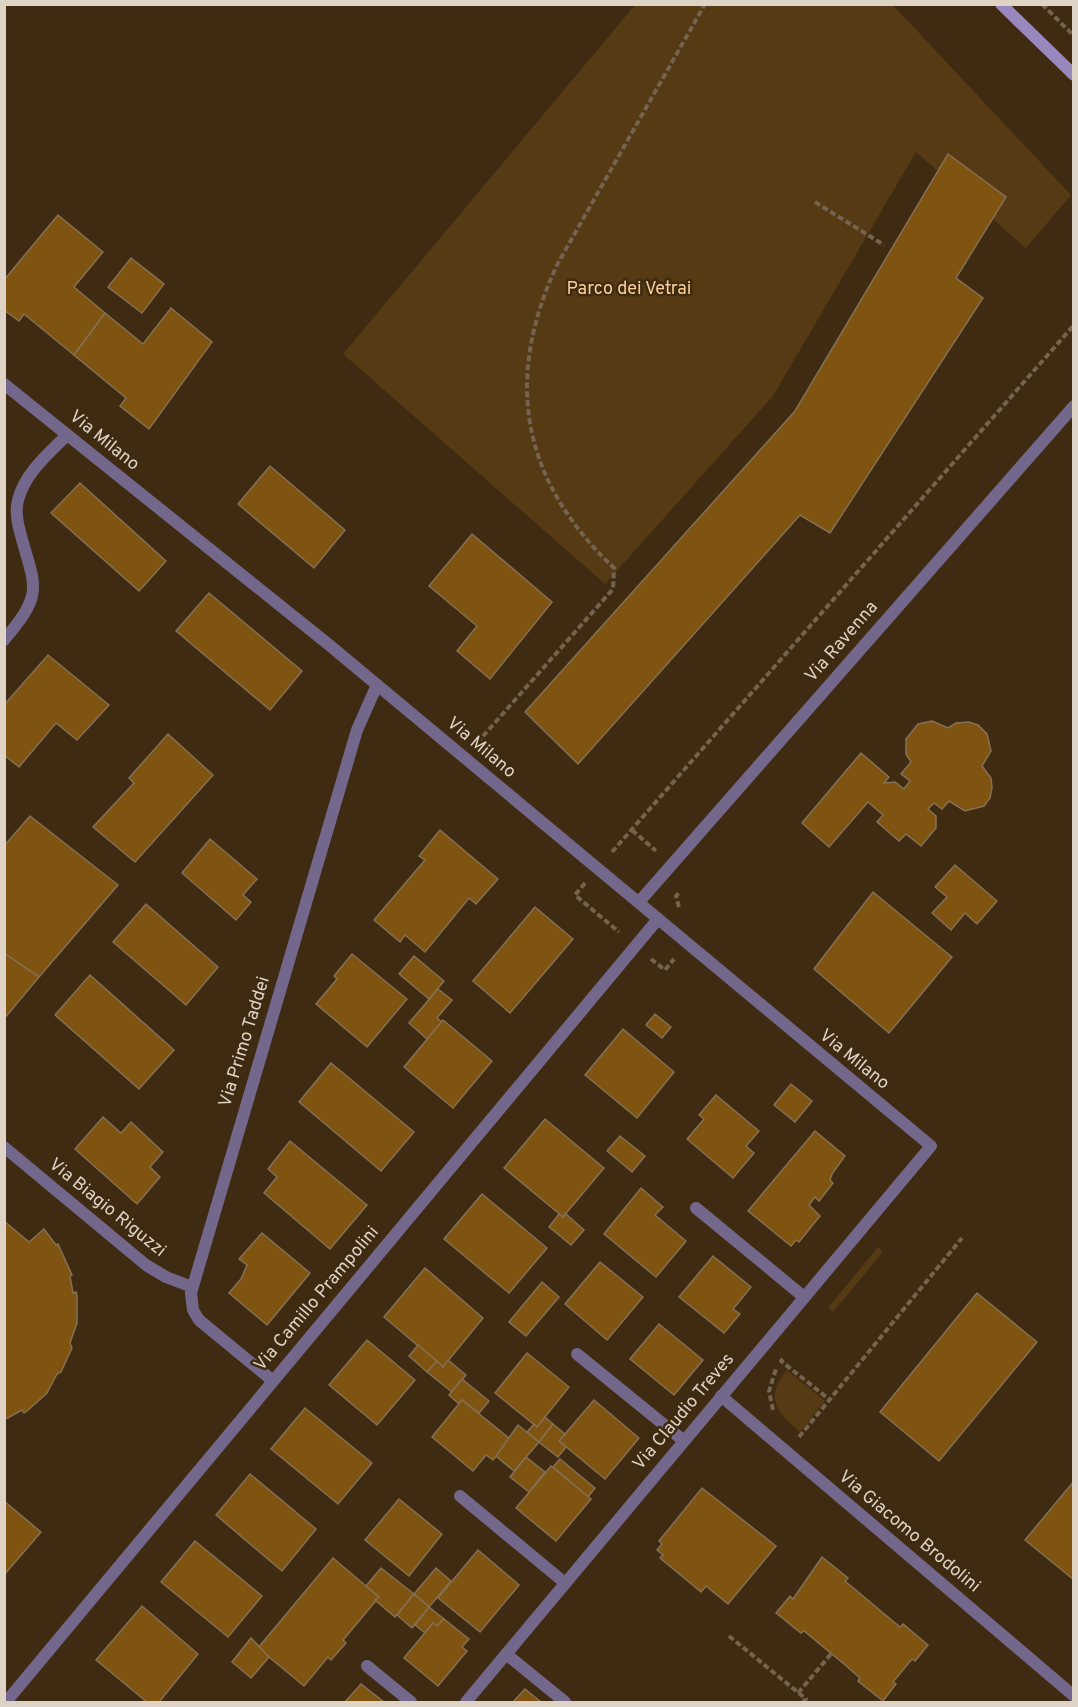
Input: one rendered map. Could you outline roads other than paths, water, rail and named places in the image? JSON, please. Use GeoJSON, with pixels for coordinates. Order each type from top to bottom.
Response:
{"type":"FeatureCollection","features":[{"type":"Feature","properties":{"kind":"main road"},"geometry":{"type":"LineString","coordinates":[[1001,4],[1074,75]]}},
{"type":"Feature","properties":{"kind":"street","name":"Via Milano"},"geometry":{"type":"LineString","coordinates":[[4,384],[377,685],[930,1146]]}},
{"type":"Feature","properties":{"kind":"street","name":"Via Ravenna"},"geometry":{"type":"LineString","coordinates":[[639,902],[1074,406]]}},
{"type":"Feature","properties":{"kind":"street"},"geometry":{"type":"LineString","coordinates":[[4,640],[26,613],[35,588],[17,519],[17,502],[30,473],[67,435]]}},
{"type":"Feature","properties":{"kind":"street","name":"Via Primo Taddei"},"geometry":{"type":"LineString","coordinates":[[273,1381],[199,1320],[192,1305],[192,1287],[357,730],[377,685]]}},
{"type":"Feature","properties":{"kind":"street","name":"Via Camillo Prampolini"},"geometry":{"type":"LineString","coordinates":[[6,1702],[658,919]]}},
{"type":"Feature","properties":{"kind":"street","name":"Via Claudio Treves"},"geometry":{"type":"LineString","coordinates":[[466,1702],[930,1146]]}},
{"type":"Feature","properties":{"kind":"street","name":"Via Biagio Riguzzi"},"geometry":{"type":"LineString","coordinates":[[4,1147],[146,1266],[192,1287]]}},
{"type":"Feature","properties":{"kind":"street"},"geometry":{"type":"LineString","coordinates":[[696,1208],[804,1297]]}},
{"type":"Feature","properties":{"kind":"street"},"geometry":{"type":"LineString","coordinates":[[577,1354],[684,1442]]}},
{"type":"Feature","properties":{"kind":"street","name":"Via Giacomo Brodolini"},"geometry":{"type":"LineString","coordinates":[[721,1396],[1074,1696]]}},
{"type":"Feature","properties":{"kind":"street"},"geometry":{"type":"LineString","coordinates":[[460,1496],[566,1583]]}},
{"type":"Feature","properties":{"kind":"street"},"geometry":{"type":"LineString","coordinates":[[506,1654],[565,1702]]}},
{"type":"Feature","properties":{"kind":"street"},"geometry":{"type":"LineString","coordinates":[[367,1666],[411,1702]]}},
{"type":"Feature","properties":{"kind":"park label","name":"Parco dei Vetrai"},"geometry":{"type":"Point","coordinates":[629,289]}}]}
